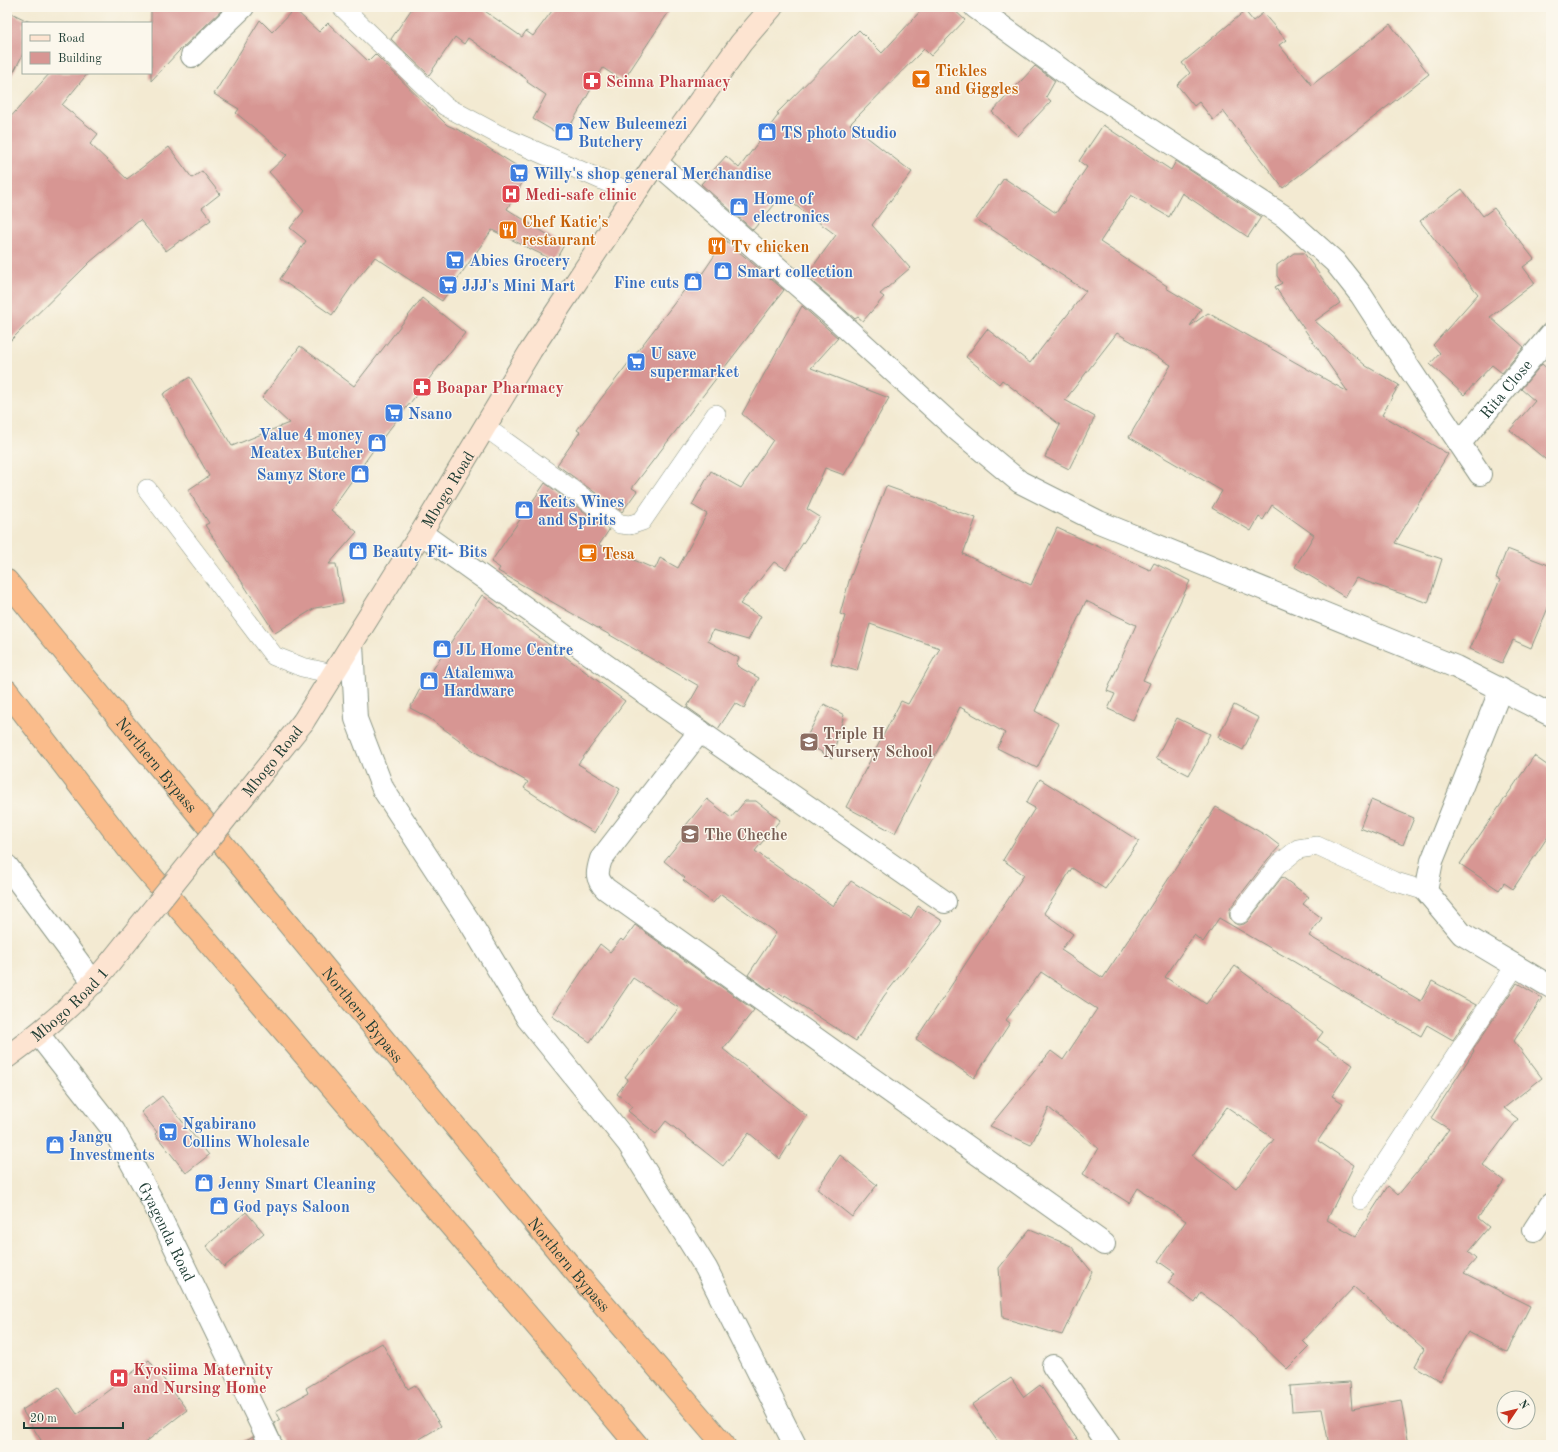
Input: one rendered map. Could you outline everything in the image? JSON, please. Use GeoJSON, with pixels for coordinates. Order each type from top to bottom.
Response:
{"type":"FeatureCollection","features":[{"type":"Feature","properties":{"kind":"highway","name":"Northern Bypass"},"geometry":{"type":"LineString","coordinates":[[7,581],[562,1256],[724,1445]]}},
{"type":"Feature","properties":{"kind":"highway"},"geometry":{"type":"LineString","coordinates":[[7,691],[129,850],[637,1445]]}},
{"type":"Feature","properties":{"kind":"main road","name":"Mbogo Road"},"geometry":{"type":"LineString","coordinates":[[110,963],[303,722],[421,533],[531,350],[656,162],[741,44],[772,7]]}},
{"type":"Feature","properties":{"kind":"main road","name":"Mbogo Road 1"},"geometry":{"type":"LineString","coordinates":[[7,1057],[66,1011],[94,983],[110,963]]}},
{"type":"Feature","properties":{"kind":"street"},"geometry":{"type":"LineString","coordinates":[[192,56],[243,7]]}},
{"type":"Feature","properties":{"kind":"street"},"geometry":{"type":"LineString","coordinates":[[975,7],[1089,90],[1285,217],[1335,262],[1361,295],[1480,474]]}},
{"type":"Feature","properties":{"kind":"street"},"geometry":{"type":"LineString","coordinates":[[656,162],[833,316],[955,428],[1020,482],[1099,522],[1456,667],[1551,714]]}},
{"type":"Feature","properties":{"kind":"street","name":"Rita Close"},"geometry":{"type":"LineString","coordinates":[[1460,442],[1551,334]]}},
{"type":"Feature","properties":{"kind":"street"},"geometry":{"type":"LineString","coordinates":[[421,533],[700,731],[945,902]]}},
{"type":"Feature","properties":{"kind":"street"},"geometry":{"type":"LineString","coordinates":[[352,644],[356,719],[383,789],[471,924],[528,1019],[628,1143],[706,1268],[795,1445]]}},
{"type":"Feature","properties":{"kind":"street"},"geometry":{"type":"LineString","coordinates":[[1501,689],[1432,861],[1426,892],[1462,934],[1551,987]]}},
{"type":"Feature","properties":{"kind":"street"},"geometry":{"type":"LineString","coordinates":[[700,731],[601,859],[597,872],[600,882],[612,893],[1104,1244]]}},
{"type":"Feature","properties":{"kind":"street"},"geometry":{"type":"LineString","coordinates":[[7,866],[94,983]]}},
{"type":"Feature","properties":{"kind":"street","name":"Gyagenda Road"},"geometry":{"type":"LineString","coordinates":[[38,1034],[114,1131],[153,1202],[271,1445]]}},
{"type":"Feature","properties":{"kind":"street"},"geometry":{"type":"LineString","coordinates":[[1534,1230],[1551,1204]]}},
{"type":"Feature","properties":{"kind":"street"},"geometry":{"type":"LineString","coordinates":[[1053,1366],[1109,1445]]}},
{"type":"Feature","properties":{"kind":"lane"},"geometry":{"type":"LineString","coordinates":[[342,7],[445,106],[499,135],[634,194]]}},
{"type":"Feature","properties":{"kind":"lane"},"geometry":{"type":"LineString","coordinates":[[485,427],[620,524],[630,525],[642,521],[716,414]]}},
{"type":"Feature","properties":{"kind":"lane"},"geometry":{"type":"LineString","coordinates":[[147,489],[274,656],[302,667],[333,674]]}},
{"type":"Feature","properties":{"kind":"lane"},"geometry":{"type":"LineString","coordinates":[[1240,914],[1277,866],[1298,849],[1317,846],[1393,880],[1426,892]]}},
{"type":"Feature","properties":{"kind":"lane"},"geometry":{"type":"LineString","coordinates":[[1361,1200],[1515,966]]}},
{"type":"Feature","properties":{"kind":"building"},"geometry":{"type":"Polygon","coordinates":[[[151,7],[225,7],[179,51],[151,81],[151,7]]]}},
{"type":"Feature","properties":{"kind":"building"},"geometry":{"type":"Polygon","coordinates":[[[413,7],[479,7],[522,37],[526,31],[533,36],[555,7],[672,7],[623,81],[603,68],[564,137],[533,119],[546,95],[527,82],[528,80],[468,38],[464,44],[455,37],[429,75],[391,39],[413,7]]]}},
{"type":"Feature","properties":{"kind":"building"},"geometry":{"type":"Polygon","coordinates":[[[924,7],[951,7],[965,20],[931,56],[924,49],[850,124],[912,172],[872,225],[910,268],[880,294],[884,297],[863,321],[858,317],[855,319],[806,276],[836,235],[788,200],[787,203],[780,198],[753,230],[701,184],[726,156],[739,168],[779,114],[777,113],[859,30],[882,53],[924,7]]]}},
{"type":"Feature","properties":{"kind":"building"},"geometry":{"type":"Polygon","coordinates":[[[294,9],[319,32],[328,23],[368,61],[375,54],[447,125],[463,132],[528,173],[507,209],[564,245],[555,261],[492,230],[442,301],[375,257],[354,283],[332,315],[280,279],[306,241],[290,228],[304,211],[269,172],[287,155],[236,113],[239,109],[214,94],[260,20],[272,32],[294,9]]]}},
{"type":"Feature","properties":{"kind":"building"},"geometry":{"type":"Polygon","coordinates":[[[7,11],[30,22],[22,22],[22,56],[7,85],[7,11]]]}},
{"type":"Feature","properties":{"kind":"building"},"geometry":{"type":"Polygon","coordinates":[[[1245,11],[1253,21],[1263,13],[1286,40],[1279,45],[1312,85],[1390,24],[1429,74],[1283,188],[1223,111],[1213,120],[1199,102],[1194,106],[1177,85],[1190,73],[1182,63],[1245,11]]]}},
{"type":"Feature","properties":{"kind":"building"},"geometry":{"type":"Polygon","coordinates":[[[1035,66],[1055,81],[1046,97],[1051,101],[1018,136],[992,112],[1035,66]]]}},
{"type":"Feature","properties":{"kind":"building"},"geometry":{"type":"Polygon","coordinates":[[[49,74],[87,74],[62,105],[98,134],[90,144],[127,179],[169,147],[192,178],[202,171],[220,194],[202,208],[211,220],[166,251],[140,220],[90,262],[7,344],[7,121],[49,74]]]}},
{"type":"Feature","properties":{"kind":"building"},"geometry":{"type":"Polygon","coordinates":[[[1103,125],[1171,170],[1176,161],[1261,217],[1248,237],[1182,193],[1169,217],[1131,195],[1100,242],[1167,286],[1166,288],[1201,309],[1190,326],[1208,313],[1348,392],[1275,287],[1282,283],[1277,276],[1277,265],[1294,253],[1304,253],[1340,303],[1315,321],[1366,366],[1399,385],[1382,415],[1448,454],[1395,543],[1442,559],[1428,603],[1356,578],[1345,597],[1295,567],[1314,535],[1272,505],[1263,520],[1259,517],[1251,531],[1212,508],[1222,491],[1129,437],[1171,365],[1117,333],[1065,400],[1095,417],[1069,469],[1045,457],[1060,425],[1002,380],[999,384],[966,357],[987,329],[1030,363],[1086,291],[976,219],[1004,178],[1056,213],[1087,167],[1079,161],[1103,125]]]}},
{"type":"Feature","properties":{"kind":"building"},"geometry":{"type":"Polygon","coordinates":[[[1462,189],[1483,216],[1494,208],[1534,259],[1523,267],[1535,283],[1490,317],[1524,347],[1502,373],[1492,365],[1464,395],[1430,364],[1440,353],[1433,345],[1478,294],[1420,221],[1462,189]]]}},
{"type":"Feature","properties":{"kind":"building"},"geometry":{"type":"Polygon","coordinates":[[[725,240],[784,290],[632,488],[637,491],[622,512],[557,465],[580,432],[577,430],[699,271],[702,274],[725,240]]]}},
{"type":"Feature","properties":{"kind":"building"},"geometry":{"type":"Polygon","coordinates":[[[422,298],[465,333],[374,449],[331,510],[357,532],[329,564],[336,564],[343,603],[315,608],[275,633],[205,525],[209,523],[188,490],[209,476],[163,394],[190,377],[232,446],[289,423],[262,398],[300,346],[354,386],[422,298]]]}},
{"type":"Feature","properties":{"kind":"building"},"geometry":{"type":"Polygon","coordinates":[[[802,306],[838,338],[811,368],[889,398],[844,475],[825,468],[807,509],[820,517],[786,569],[774,562],[740,604],[761,616],[748,640],[713,630],[708,641],[739,658],[736,664],[738,665],[737,666],[759,678],[744,708],[735,703],[718,729],[687,707],[699,686],[498,571],[500,568],[491,562],[545,483],[609,530],[599,545],[655,569],[660,558],[678,568],[707,514],[692,505],[711,471],[741,488],[773,440],[742,414],[802,306]]]}},
{"type":"Feature","properties":{"kind":"building"},"geometry":{"type":"Polygon","coordinates":[[[1542,364],[1551,372],[1551,464],[1510,430],[1535,401],[1521,389],[1542,364]]]}},
{"type":"Feature","properties":{"kind":"building"},"geometry":{"type":"Polygon","coordinates":[[[886,486],[976,518],[963,554],[1031,585],[1057,528],[1150,570],[1154,563],[1190,581],[1143,680],[1150,683],[1133,720],[1108,709],[1115,694],[1107,691],[1136,625],[1086,601],[1035,711],[1059,724],[1037,768],[997,748],[1005,733],[960,707],[895,833],[846,807],[901,701],[908,704],[940,648],[870,624],[857,671],[831,664],[845,616],[840,614],[849,581],[886,486]]]}},
{"type":"Feature","properties":{"kind":"building"},"geometry":{"type":"Polygon","coordinates":[[[1507,549],[1551,566],[1551,601],[1531,648],[1513,640],[1502,663],[1470,649],[1500,580],[1496,578],[1507,549]]]}},
{"type":"Feature","properties":{"kind":"building"},"geometry":{"type":"Polygon","coordinates":[[[482,595],[625,701],[578,764],[620,789],[595,833],[524,788],[528,782],[477,753],[429,718],[410,708],[420,689],[482,595]]]}},
{"type":"Feature","properties":{"kind":"building"},"geometry":{"type":"Polygon","coordinates":[[[824,704],[844,715],[832,758],[804,742],[824,704]]]}},
{"type":"Feature","properties":{"kind":"building"},"geometry":{"type":"Polygon","coordinates":[[[1234,705],[1259,718],[1243,750],[1218,737],[1234,705]]]}},
{"type":"Feature","properties":{"kind":"building"},"geometry":{"type":"Polygon","coordinates":[[[1177,718],[1210,734],[1189,775],[1156,758],[1177,718]]]}},
{"type":"Feature","properties":{"kind":"building"},"geometry":{"type":"Polygon","coordinates":[[[1534,756],[1551,768],[1551,832],[1513,889],[1504,883],[1499,890],[1460,864],[1534,756]]]}},
{"type":"Feature","properties":{"kind":"building"},"geometry":{"type":"Polygon","coordinates":[[[1040,779],[1139,841],[1105,889],[1072,868],[1044,913],[1073,934],[1061,950],[1103,978],[1216,807],[1267,836],[1280,846],[1268,859],[1231,907],[1229,912],[1230,918],[1234,923],[1238,925],[1244,924],[1248,921],[1282,877],[1309,897],[1303,904],[1322,918],[1309,936],[1421,1001],[1432,981],[1476,1005],[1453,1040],[1427,1025],[1421,1036],[1219,918],[1203,942],[1194,935],[1165,977],[1206,1004],[1235,966],[1323,1032],[1317,1040],[1353,1065],[1332,1096],[1343,1103],[1318,1141],[1354,1165],[1327,1220],[1356,1236],[1388,1186],[1398,1195],[1427,1160],[1449,1129],[1431,1118],[1517,983],[1542,998],[1514,1041],[1542,1078],[1504,1108],[1518,1119],[1483,1165],[1504,1181],[1478,1218],[1489,1227],[1468,1252],[1476,1259],[1464,1273],[1530,1306],[1507,1352],[1468,1332],[1440,1381],[1415,1366],[1424,1349],[1354,1287],[1303,1341],[1309,1347],[1287,1369],[1228,1312],[1201,1293],[1195,1303],[1168,1283],[1175,1273],[1158,1261],[1186,1221],[1138,1188],[1129,1203],[1083,1174],[1098,1148],[1049,1108],[1031,1145],[990,1126],[1051,1051],[1063,1060],[1097,1009],[1041,972],[1006,1020],[1010,1023],[974,1078],[916,1039],[1024,875],[1003,860],[1035,808],[1026,803],[1040,779]],[[1227,1107],[1192,1156],[1236,1189],[1274,1139],[1227,1107]]]}},
{"type":"Feature","properties":{"kind":"building"},"geometry":{"type":"Polygon","coordinates":[[[707,799],[731,818],[745,801],[756,801],[780,820],[755,851],[833,906],[851,881],[911,918],[918,906],[943,921],[884,996],[856,1041],[785,995],[784,997],[771,988],[769,990],[748,975],[776,933],[721,894],[713,903],[683,880],[685,878],[664,861],[686,834],[682,830],[707,799]]]}},
{"type":"Feature","properties":{"kind":"building"},"geometry":{"type":"Polygon","coordinates":[[[1371,800],[1414,818],[1403,845],[1360,828],[1371,800]]]}},
{"type":"Feature","properties":{"kind":"building"},"geometry":{"type":"Polygon","coordinates":[[[635,925],[754,1010],[723,1049],[807,1116],[780,1159],[749,1133],[723,1166],[666,1121],[656,1134],[628,1111],[632,1106],[617,1094],[628,1079],[625,1077],[679,1008],[633,978],[590,1042],[552,1016],[600,944],[610,952],[621,939],[623,941],[635,925]]]}},
{"type":"Feature","properties":{"kind":"building"},"geometry":{"type":"Polygon","coordinates":[[[162,1096],[209,1155],[186,1173],[155,1134],[157,1132],[141,1112],[162,1096]]]}},
{"type":"Feature","properties":{"kind":"building"},"geometry":{"type":"Polygon","coordinates":[[[840,1155],[877,1185],[852,1217],[817,1189],[840,1155]]]}},
{"type":"Feature","properties":{"kind":"building"},"geometry":{"type":"Polygon","coordinates":[[[246,1212],[264,1233],[224,1267],[206,1246],[246,1212]]]}},
{"type":"Feature","properties":{"kind":"building"},"geometry":{"type":"Polygon","coordinates":[[[1030,1229],[1071,1246],[1092,1272],[1062,1335],[1003,1318],[999,1268],[1030,1229]]]}},
{"type":"Feature","properties":{"kind":"building"},"geometry":{"type":"Polygon","coordinates":[[[382,1343],[408,1389],[415,1385],[441,1426],[410,1445],[283,1445],[274,1423],[280,1419],[276,1411],[308,1393],[306,1388],[382,1343]]]}},
{"type":"Feature","properties":{"kind":"building"},"geometry":{"type":"Polygon","coordinates":[[[149,1360],[187,1410],[142,1445],[44,1445],[22,1410],[59,1387],[77,1414],[149,1360]]]}},
{"type":"Feature","properties":{"kind":"building"},"geometry":{"type":"Polygon","coordinates":[[[1011,1378],[1024,1397],[1040,1385],[1081,1445],[1000,1445],[972,1405],[1011,1378]]]}},
{"type":"Feature","properties":{"kind":"building"},"geometry":{"type":"Polygon","coordinates":[[[1350,1382],[1352,1409],[1401,1400],[1409,1445],[1329,1445],[1322,1409],[1292,1411],[1290,1386],[1350,1382]]]}},
{"type":"Feature","properties":{"kind":"building"},"geometry":{"type":"Polygon","coordinates":[[[253,1436],[257,1445],[237,1445],[253,1436]]]}},
{"type":"Feature","properties":{"kind":"place","name":"Tickles and Giggles"},"geometry":{"type":"Point","coordinates":[921,79]}},
{"type":"Feature","properties":{"kind":"place","name":"Seinna Pharmacy"},"geometry":{"type":"Point","coordinates":[592,81]}},
{"type":"Feature","properties":{"kind":"place","name":"New Buleemezi Butchery"},"geometry":{"type":"Point","coordinates":[564,132]}},
{"type":"Feature","properties":{"kind":"place","name":"TS photo Studio"},"geometry":{"type":"Point","coordinates":[767,132]}},
{"type":"Feature","properties":{"kind":"place","name":"Willy's shop general Merchandise"},"geometry":{"type":"Point","coordinates":[519,173]}},
{"type":"Feature","properties":{"kind":"place","name":"Medi-safe clinic"},"geometry":{"type":"Point","coordinates":[511,194]}},
{"type":"Feature","properties":{"kind":"place","name":"Home of electronics"},"geometry":{"type":"Point","coordinates":[739,207]}},
{"type":"Feature","properties":{"kind":"place","name":"Chef Katic's restaurant"},"geometry":{"type":"Point","coordinates":[508,230]}},
{"type":"Feature","properties":{"kind":"place","name":"Tv chicken"},"geometry":{"type":"Point","coordinates":[717,246]}},
{"type":"Feature","properties":{"kind":"place","name":"Abies Grocery"},"geometry":{"type":"Point","coordinates":[455,260]}},
{"type":"Feature","properties":{"kind":"place","name":"Smart collection"},"geometry":{"type":"Point","coordinates":[723,271]}},
{"type":"Feature","properties":{"kind":"place","name":"Fine cuts"},"geometry":{"type":"Point","coordinates":[693,282]}},
{"type":"Feature","properties":{"kind":"place","name":"JJJ's Mini Mart"},"geometry":{"type":"Point","coordinates":[448,285]}},
{"type":"Feature","properties":{"kind":"place","name":"U save supermarket"},"geometry":{"type":"Point","coordinates":[636,362]}},
{"type":"Feature","properties":{"kind":"place","name":"Boapar Pharmacy"},"geometry":{"type":"Point","coordinates":[422,387]}},
{"type":"Feature","properties":{"kind":"place","name":"Nsano"},"geometry":{"type":"Point","coordinates":[394,413]}},
{"type":"Feature","properties":{"kind":"place","name":"Value 4 money Meatex Butcher"},"geometry":{"type":"Point","coordinates":[377,443]}},
{"type":"Feature","properties":{"kind":"place","name":"Samyz Store"},"geometry":{"type":"Point","coordinates":[360,474]}},
{"type":"Feature","properties":{"kind":"place","name":"Keits Wines and Spirits"},"geometry":{"type":"Point","coordinates":[524,510]}},
{"type":"Feature","properties":{"kind":"place","name":"Beauty Fit- Bits"},"geometry":{"type":"Point","coordinates":[358,551]}},
{"type":"Feature","properties":{"kind":"place","name":"Tesa"},"geometry":{"type":"Point","coordinates":[588,553]}},
{"type":"Feature","properties":{"kind":"place","name":"JL Home Centre"},"geometry":{"type":"Point","coordinates":[442,649]}},
{"type":"Feature","properties":{"kind":"place","name":"Atalemwa Hardware"},"geometry":{"type":"Point","coordinates":[429,681]}},
{"type":"Feature","properties":{"kind":"place","name":"Triple H Nursery School"},"geometry":{"type":"Point","coordinates":[809,742]}},
{"type":"Feature","properties":{"kind":"place","name":"The Cheche"},"geometry":{"type":"Point","coordinates":[690,834]}},
{"type":"Feature","properties":{"kind":"place","name":"Ngabirano Collins Wholesale"},"geometry":{"type":"Point","coordinates":[168,1132]}},
{"type":"Feature","properties":{"kind":"place","name":"Jangu Investments"},"geometry":{"type":"Point","coordinates":[55,1145]}},
{"type":"Feature","properties":{"kind":"place","name":"Jenny Smart Cleaning"},"geometry":{"type":"Point","coordinates":[204,1183]}},
{"type":"Feature","properties":{"kind":"place","name":"God pays Saloon"},"geometry":{"type":"Point","coordinates":[219,1206]}},
{"type":"Feature","properties":{"kind":"place","name":"Kyosiima Maternity and Nursing Home"},"geometry":{"type":"Point","coordinates":[119,1378]}}]}
